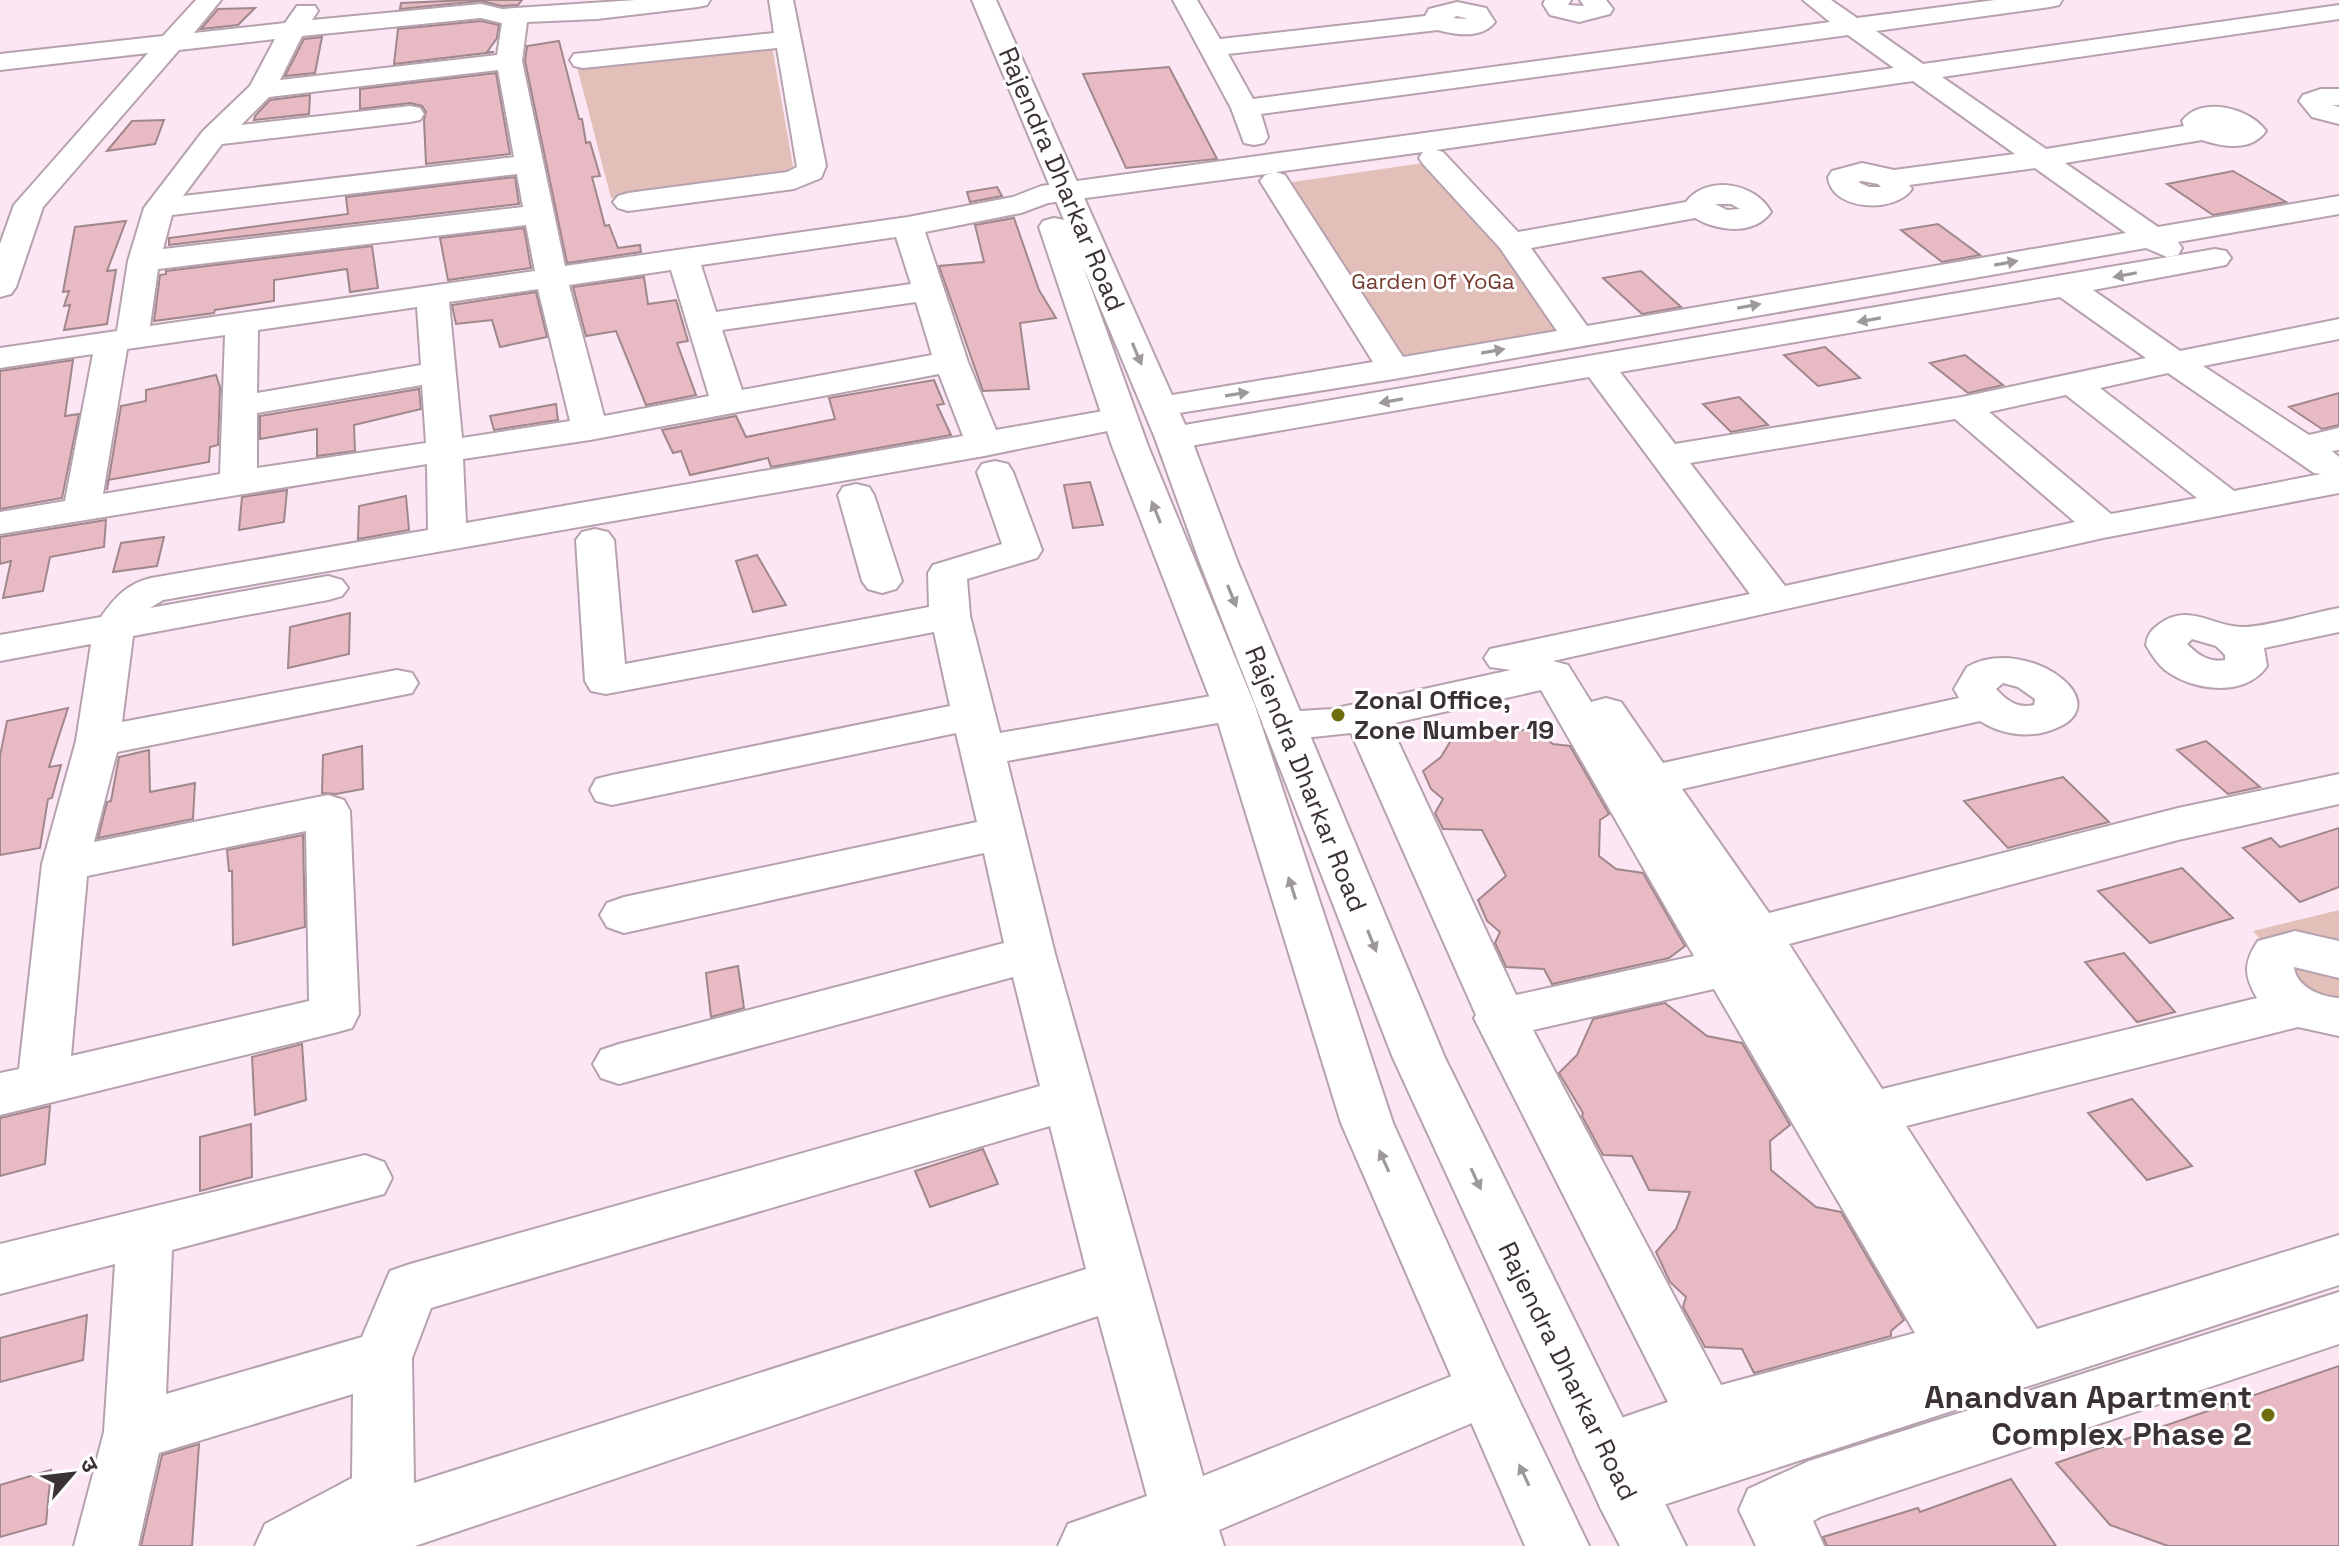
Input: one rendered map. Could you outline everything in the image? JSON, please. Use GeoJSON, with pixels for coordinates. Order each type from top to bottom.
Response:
{"type":"FeatureCollection","features":[{"type":"Feature","properties":{"kind":"street"},"geometry":{"type":"LineString","coordinates":[[0,287],[29,205],[209,0]]}},
{"type":"Feature","properties":{"kind":"street"},"geometry":{"type":"LineString","coordinates":[[82,509],[122,340],[159,208],[213,137],[261,90],[291,35],[315,0]]}},
{"type":"Feature","properties":{"kind":"street"},"geometry":{"type":"LineString","coordinates":[[0,70],[291,35],[483,25],[509,16],[698,0]]}},
{"type":"Feature","properties":{"kind":"street"},"geometry":{"type":"LineString","coordinates":[[628,202],[794,180],[811,172],[781,0]]}},
{"type":"Feature","properties":{"kind":"street","name":"Rajendra Dharkar Road"},"geometry":{"type":"LineString","coordinates":[[958,0],[1050,201],[1146,427],[1219,563],[1264,712],[1367,1123],[1484,1390],[1557,1546]]}},
{"type":"Feature","properties":{"kind":"street","name":"Rajendra Dharkar Road"},"geometry":{"type":"LineString","coordinates":[[984,0],[1050,201]]}},
{"type":"Feature","properties":{"kind":"street"},"geometry":{"type":"LineString","coordinates":[[1185,0],[1245,108],[1270,173],[1394,369]]}},
{"type":"Feature","properties":{"kind":"street"},"geometry":{"type":"LineString","coordinates":[[1559,0],[1555,4],[1559,10],[1579,15],[1598,12],[1601,6],[1595,1]]}},
{"type":"Feature","properties":{"kind":"street"},"geometry":{"type":"LineString","coordinates":[[1595,1],[1624,0]]}},
{"type":"Feature","properties":{"kind":"street"},"geometry":{"type":"LineString","coordinates":[[1815,0],[2188,263]]}},
{"type":"Feature","properties":{"kind":"street"},"geometry":{"type":"LineString","coordinates":[[1245,108],[2050,0]]}},
{"type":"Feature","properties":{"kind":"street"},"geometry":{"type":"LineString","coordinates":[[291,35],[403,9],[481,11],[509,16]]}},
{"type":"Feature","properties":{"kind":"street"},"geometry":{"type":"LineString","coordinates":[[1270,173],[1433,158],[2339,12]]}},
{"type":"Feature","properties":{"kind":"street"},"geometry":{"type":"LineString","coordinates":[[509,16],[509,61],[529,164],[552,280],[590,429]]}},
{"type":"Feature","properties":{"kind":"street"},"geometry":{"type":"LineString","coordinates":[[1212,48],[1440,22]]}},
{"type":"Feature","properties":{"kind":"street"},"geometry":{"type":"LineString","coordinates":[[0,358],[432,294],[684,261],[1050,201],[1270,173],[1928,79],[2339,28]]}},
{"type":"Feature","properties":{"kind":"street"},"geometry":{"type":"LineString","coordinates":[[583,60],[788,39]]}},
{"type":"Feature","properties":{"kind":"street"},"geometry":{"type":"LineString","coordinates":[[0,62],[92,57]]}},
{"type":"Feature","properties":{"kind":"street"},"geometry":{"type":"LineString","coordinates":[[261,90],[509,61]]}},
{"type":"Feature","properties":{"kind":"street"},"geometry":{"type":"LineString","coordinates":[[415,72],[415,146],[423,228]]}},
{"type":"Feature","properties":{"kind":"street"},"geometry":{"type":"LineString","coordinates":[[2339,97],[2321,97],[2313,101],[2316,108],[2339,116]]}},
{"type":"Feature","properties":{"kind":"street"},"geometry":{"type":"LineString","coordinates":[[1891,179],[2040,159],[2205,131]]}},
{"type":"Feature","properties":{"kind":"street"},"geometry":{"type":"LineString","coordinates":[[213,137],[415,146],[529,164]]}},
{"type":"Feature","properties":{"kind":"street"},"geometry":{"type":"LineString","coordinates":[[159,208],[415,146]]}},
{"type":"Feature","properties":{"kind":"street"},"geometry":{"type":"LineString","coordinates":[[1433,158],[1511,242],[1577,335]]}},
{"type":"Feature","properties":{"kind":"street"},"geometry":{"type":"LineString","coordinates":[[0,219],[29,205]]}},
{"type":"Feature","properties":{"kind":"street"},"geometry":{"type":"LineString","coordinates":[[65,864],[328,811],[334,1014],[21,1089],[65,864],[98,741],[114,627],[132,602],[151,590],[447,537],[989,458],[1146,427],[1394,369],[2339,205]]}},
{"type":"Feature","properties":{"kind":"street"},"geometry":{"type":"LineString","coordinates":[[1511,242],[1701,208]]}},
{"type":"Feature","properties":{"kind":"street"},"geometry":{"type":"LineString","coordinates":[[144,261],[539,214]]}},
{"type":"Feature","properties":{"kind":"street"},"geometry":{"type":"LineString","coordinates":[[908,226],[951,362],[1023,550],[947,573],[950,616],[1031,954],[1187,1531]]}},
{"type":"Feature","properties":{"kind":"street"},"geometry":{"type":"LineString","coordinates":[[1146,427],[1598,366],[2339,236]]}},
{"type":"Feature","properties":{"kind":"street"},"geometry":{"type":"LineString","coordinates":[[684,261],[728,402]]}},
{"type":"Feature","properties":{"kind":"street"},"geometry":{"type":"LineString","coordinates":[[2066,286],[2339,473]]}},
{"type":"Feature","properties":{"kind":"street"},"geometry":{"type":"LineString","coordinates":[[704,323],[929,291]]}},
{"type":"Feature","properties":{"kind":"street"},"geometry":{"type":"LineString","coordinates":[[432,294],[445,452],[447,537]]}},
{"type":"Feature","properties":{"kind":"street"},"geometry":{"type":"LineString","coordinates":[[238,482],[242,322]]}},
{"type":"Feature","properties":{"kind":"street"},"geometry":{"type":"LineString","coordinates":[[1667,456],[1962,407],[2339,329]]}},
{"type":"Feature","properties":{"kind":"street"},"geometry":{"type":"LineString","coordinates":[[0,523],[238,482],[590,429],[951,362]]}},
{"type":"Feature","properties":{"kind":"street"},"geometry":{"type":"LineString","coordinates":[[1598,366],[1774,599]]}},
{"type":"Feature","properties":{"kind":"street"},"geometry":{"type":"LineString","coordinates":[[240,406],[439,372]]}},
{"type":"Feature","properties":{"kind":"street"},"geometry":{"type":"LineString","coordinates":[[2073,384],[2228,504]]}},
{"type":"Feature","properties":{"kind":"street"},"geometry":{"type":"LineString","coordinates":[[1962,407],[2103,527]]}},
{"type":"Feature","properties":{"kind":"street"},"geometry":{"type":"LineString","coordinates":[[2303,447],[2339,439]]}},
{"type":"Feature","properties":{"kind":"street"},"geometry":{"type":"LineString","coordinates":[[0,648],[856,495],[989,458]]}},
{"type":"Feature","properties":{"kind":"street"},"geometry":{"type":"LineString","coordinates":[[612,790],[978,733],[1264,712],[1774,599],[1865,582],[2103,527],[2339,482]]}},
{"type":"Feature","properties":{"kind":"street"},"geometry":{"type":"LineString","coordinates":[[856,495],[882,581]]}},
{"type":"Feature","properties":{"kind":"street"},"geometry":{"type":"LineString","coordinates":[[595,540],[606,681],[950,616]]}},
{"type":"Feature","properties":{"kind":"street"},"geometry":{"type":"LineString","coordinates":[[2235,641],[2339,620]]}},
{"type":"Feature","properties":{"kind":"street"},"geometry":{"type":"LineString","coordinates":[[1561,647],[1653,780],[1956,1349],[1707,1417],[1614,1470]]}},
{"type":"Feature","properties":{"kind":"street"},"geometry":{"type":"LineString","coordinates":[[1264,712],[1332,723],[1553,674],[1742,951],[1871,1113],[2023,1359]]}},
{"type":"Feature","properties":{"kind":"street"},"geometry":{"type":"LineString","coordinates":[[98,741],[397,683]]}},
{"type":"Feature","properties":{"kind":"street"},"geometry":{"type":"LineString","coordinates":[[1653,780],[1986,706]]}},
{"type":"Feature","properties":{"kind":"street","name":"Rajendra Dharkar Road"},"geometry":{"type":"LineString","coordinates":[[1264,712],[1419,1058],[1614,1470],[1654,1546]]}},
{"type":"Feature","properties":{"kind":"street"},"geometry":{"type":"LineString","coordinates":[[1365,715],[1420,847],[1499,1018],[1592,1204],[1707,1417]]}},
{"type":"Feature","properties":{"kind":"street"},"geometry":{"type":"LineString","coordinates":[[1499,1018],[2178,824],[2339,789]]}},
{"type":"Feature","properties":{"kind":"street"},"geometry":{"type":"LineString","coordinates":[[624,915],[1002,833]]}},
{"type":"Feature","properties":{"kind":"street"},"geometry":{"type":"LineString","coordinates":[[2320,1012],[2275,986],[2270,964],[2275,955],[2299,948],[2339,960]]}},
{"type":"Feature","properties":{"kind":"street"},"geometry":{"type":"LineString","coordinates":[[619,1064],[1031,954]]}},
{"type":"Feature","properties":{"kind":"street"},"geometry":{"type":"LineString","coordinates":[[1871,1113],[2320,1012]]}},
{"type":"Feature","properties":{"kind":"street"},"geometry":{"type":"LineString","coordinates":[[383,1521],[383,1358],[410,1289],[1070,1099]]}},
{"type":"Feature","properties":{"kind":"street"},"geometry":{"type":"LineString","coordinates":[[0,1269],[365,1178]]}},
{"type":"Feature","properties":{"kind":"street"},"geometry":{"type":"LineString","coordinates":[[106,1546],[134,1432],[145,1231]]}},
{"type":"Feature","properties":{"kind":"street"},"geometry":{"type":"LineString","coordinates":[[1614,1470],[2023,1359],[2339,1260]]}},
{"type":"Feature","properties":{"kind":"street"},"geometry":{"type":"LineString","coordinates":[[287,1546],[383,1521],[1118,1284]]}},
{"type":"Feature","properties":{"kind":"street"},"geometry":{"type":"LineString","coordinates":[[1792,1546],[1770,1510],[1809,1491],[2339,1318]]}},
{"type":"Feature","properties":{"kind":"street"},"geometry":{"type":"LineString","coordinates":[[134,1432],[383,1358]]}},
{"type":"Feature","properties":{"kind":"street"},"geometry":{"type":"LineString","coordinates":[[1090,1546],[1187,1531],[1484,1390]]}},
{"type":"Feature","properties":{"kind":"green space"},"geometry":{"type":"Polygon","coordinates":[[[772,46],[795,178],[611,198],[577,67],[772,46]]]}},
{"type":"Feature","properties":{"kind":"green space","name":"Garden Of YoGa"},"geometry":{"type":"Polygon","coordinates":[[[1430,162],[1565,331],[1401,362],[1286,183],[1430,162]]]}},
{"type":"Feature","properties":{"kind":"green space"},"geometry":{"type":"Polygon","coordinates":[[[2339,910],[2339,1028],[2253,931],[2339,910]]]}},
{"type":"Feature","properties":{"kind":"building"},"geometry":{"type":"Polygon","coordinates":[[[469,0],[522,0],[518,5],[502,6],[481,1],[400,9],[401,3],[469,0]]]}},
{"type":"Feature","properties":{"kind":"building"},"geometry":{"type":"Polygon","coordinates":[[[255,8],[238,25],[201,29],[218,9],[255,8]]]}},
{"type":"Feature","properties":{"kind":"building"},"geometry":{"type":"Polygon","coordinates":[[[481,21],[499,25],[497,38],[487,52],[494,52],[394,64],[398,29],[481,21]]]}},
{"type":"Feature","properties":{"kind":"building"},"geometry":{"type":"Polygon","coordinates":[[[322,37],[315,73],[285,76],[304,39],[322,37]]]}},
{"type":"Feature","properties":{"kind":"building"},"geometry":{"type":"Polygon","coordinates":[[[559,41],[586,143],[590,142],[600,176],[592,177],[605,226],[609,225],[618,248],[640,245],[641,252],[567,263],[525,61],[527,46],[559,41]]]}},
{"type":"Feature","properties":{"kind":"building"},"geometry":{"type":"Polygon","coordinates":[[[1169,67],[1217,159],[1126,168],[1083,74],[1169,67]]]}},
{"type":"Feature","properties":{"kind":"building"},"geometry":{"type":"Polygon","coordinates":[[[496,73],[510,154],[426,164],[426,112],[422,106],[410,103],[360,109],[360,89],[496,73]]]}},
{"type":"Feature","properties":{"kind":"building"},"geometry":{"type":"Polygon","coordinates":[[[310,95],[309,114],[254,120],[270,100],[310,95]]]}},
{"type":"Feature","properties":{"kind":"building"},"geometry":{"type":"Polygon","coordinates":[[[164,120],[155,144],[107,151],[132,121],[164,120]]]}},
{"type":"Feature","properties":{"kind":"building"},"geometry":{"type":"Polygon","coordinates":[[[2233,171],[2286,202],[2213,215],[2167,184],[2233,171]]]}},
{"type":"Feature","properties":{"kind":"building"},"geometry":{"type":"Polygon","coordinates":[[[515,177],[519,204],[169,245],[169,238],[348,214],[346,197],[515,177]]]}},
{"type":"Feature","properties":{"kind":"building"},"geometry":{"type":"Polygon","coordinates":[[[997,187],[1002,196],[970,202],[967,192],[997,187]]]}},
{"type":"Feature","properties":{"kind":"building"},"geometry":{"type":"Polygon","coordinates":[[[1014,218],[1039,290],[1056,318],[1020,323],[1029,389],[983,391],[939,266],[984,262],[975,225],[1014,218]]]}},
{"type":"Feature","properties":{"kind":"building"},"geometry":{"type":"Polygon","coordinates":[[[126,221],[107,271],[116,270],[107,324],[64,330],[70,305],[64,306],[69,291],[63,292],[75,227],[126,221]]]}},
{"type":"Feature","properties":{"kind":"building"},"geometry":{"type":"Polygon","coordinates":[[[1938,224],[1980,255],[1942,262],[1901,230],[1938,224]]]}},
{"type":"Feature","properties":{"kind":"building"},"geometry":{"type":"Polygon","coordinates":[[[524,228],[531,268],[448,280],[440,238],[524,228]]]}},
{"type":"Feature","properties":{"kind":"building"},"geometry":{"type":"Polygon","coordinates":[[[372,246],[378,288],[350,292],[347,269],[274,280],[274,301],[154,321],[160,275],[166,274],[166,271],[372,246]]]}},
{"type":"Feature","properties":{"kind":"building"},"geometry":{"type":"Polygon","coordinates":[[[1641,271],[1681,307],[1642,314],[1603,278],[1641,271]]]}},
{"type":"Feature","properties":{"kind":"building"},"geometry":{"type":"Polygon","coordinates":[[[644,277],[648,304],[676,300],[688,341],[677,343],[696,395],[646,405],[616,331],[586,336],[573,287],[644,277]]]}},
{"type":"Feature","properties":{"kind":"building"},"geometry":{"type":"Polygon","coordinates":[[[536,292],[547,337],[500,347],[492,320],[456,324],[452,305],[536,292]]]}},
{"type":"Feature","properties":{"kind":"building"},"geometry":{"type":"Polygon","coordinates":[[[1825,347],[1860,378],[1818,386],[1784,355],[1825,347]]]}},
{"type":"Feature","properties":{"kind":"building"},"geometry":{"type":"Polygon","coordinates":[[[1965,355],[2003,385],[1968,393],[1930,363],[1965,355]]]}},
{"type":"Feature","properties":{"kind":"building"},"geometry":{"type":"Polygon","coordinates":[[[73,360],[65,416],[79,414],[62,498],[0,509],[0,371],[73,360]]]}},
{"type":"Feature","properties":{"kind":"building"},"geometry":{"type":"Polygon","coordinates":[[[216,375],[220,387],[218,445],[210,447],[209,462],[109,480],[121,406],[146,401],[146,390],[216,375]]]}},
{"type":"Feature","properties":{"kind":"building"},"geometry":{"type":"Polygon","coordinates":[[[934,380],[944,404],[937,405],[951,435],[771,467],[768,458],[690,475],[681,451],[673,453],[662,430],[736,416],[746,437],[835,419],[829,398],[934,380]]]}},
{"type":"Feature","properties":{"kind":"building"},"geometry":{"type":"Polygon","coordinates":[[[419,389],[421,409],[354,425],[355,451],[317,456],[317,429],[260,439],[260,416],[419,389]]]}},
{"type":"Feature","properties":{"kind":"building"},"geometry":{"type":"Polygon","coordinates":[[[2339,393],[2339,425],[2322,429],[2289,407],[2339,393]]]}},
{"type":"Feature","properties":{"kind":"building"},"geometry":{"type":"Polygon","coordinates":[[[1739,397],[1768,425],[1731,432],[1703,404],[1739,397]]]}},
{"type":"Feature","properties":{"kind":"building"},"geometry":{"type":"Polygon","coordinates":[[[556,404],[558,420],[494,430],[490,416],[556,404]]]}},
{"type":"Feature","properties":{"kind":"building"},"geometry":{"type":"Polygon","coordinates":[[[1090,482],[1103,525],[1073,528],[1064,485],[1090,482]]]}},
{"type":"Feature","properties":{"kind":"building"},"geometry":{"type":"Polygon","coordinates":[[[287,490],[284,522],[239,530],[242,497],[287,490]]]}},
{"type":"Feature","properties":{"kind":"building"},"geometry":{"type":"Polygon","coordinates":[[[406,496],[409,530],[358,539],[359,506],[406,496]]]}},
{"type":"Feature","properties":{"kind":"building"},"geometry":{"type":"Polygon","coordinates":[[[106,520],[104,547],[50,557],[43,591],[3,598],[11,561],[0,564],[0,537],[106,520]]]}},
{"type":"Feature","properties":{"kind":"building"},"geometry":{"type":"Polygon","coordinates":[[[164,537],[157,566],[113,572],[121,543],[164,537]]]}},
{"type":"Feature","properties":{"kind":"building"},"geometry":{"type":"Polygon","coordinates":[[[757,555],[786,605],[753,612],[736,561],[757,555]]]}},
{"type":"Feature","properties":{"kind":"building"},"geometry":{"type":"Polygon","coordinates":[[[350,613],[349,654],[288,668],[290,627],[350,613]]]}},
{"type":"Feature","properties":{"kind":"building"},"geometry":{"type":"Polygon","coordinates":[[[68,708],[49,767],[61,765],[52,798],[48,799],[40,848],[0,855],[0,756],[7,721],[68,708]]]}},
{"type":"Feature","properties":{"kind":"building"},"geometry":{"type":"Polygon","coordinates":[[[1532,728],[1553,744],[1570,746],[1609,814],[1600,820],[1599,856],[1616,869],[1643,873],[1685,946],[1669,958],[1552,984],[1544,969],[1506,967],[1495,943],[1500,932],[1487,921],[1478,900],[1506,876],[1482,830],[1443,829],[1435,813],[1443,799],[1431,789],[1423,771],[1441,757],[1453,737],[1497,736],[1532,728]]]}},
{"type":"Feature","properties":{"kind":"building"},"geometry":{"type":"Polygon","coordinates":[[[2206,741],[2260,787],[2228,794],[2177,750],[2206,741]]]}},
{"type":"Feature","properties":{"kind":"building"},"geometry":{"type":"Polygon","coordinates":[[[362,746],[363,789],[322,793],[323,755],[362,746]]]}},
{"type":"Feature","properties":{"kind":"building"},"geometry":{"type":"Polygon","coordinates":[[[149,750],[150,792],[195,783],[193,819],[98,838],[107,802],[111,801],[119,757],[149,750]]]}},
{"type":"Feature","properties":{"kind":"building"},"geometry":{"type":"Polygon","coordinates":[[[2063,777],[2109,822],[2008,848],[1964,801],[2063,777]]]}},
{"type":"Feature","properties":{"kind":"building"},"geometry":{"type":"Polygon","coordinates":[[[2339,828],[2339,887],[2300,902],[2243,848],[2271,838],[2280,847],[2339,828]]]}},
{"type":"Feature","properties":{"kind":"building"},"geometry":{"type":"Polygon","coordinates":[[[303,835],[305,927],[233,945],[232,871],[229,871],[227,850],[303,835]]]}},
{"type":"Feature","properties":{"kind":"building"},"geometry":{"type":"Polygon","coordinates":[[[2182,868],[2233,918],[2150,943],[2098,891],[2182,868]]]}},
{"type":"Feature","properties":{"kind":"building"},"geometry":{"type":"Polygon","coordinates":[[[2124,953],[2175,1012],[2137,1022],[2085,962],[2124,953]]]}},
{"type":"Feature","properties":{"kind":"building"},"geometry":{"type":"Polygon","coordinates":[[[738,966],[744,1008],[711,1017],[706,973],[738,966]]]}},
{"type":"Feature","properties":{"kind":"building"},"geometry":{"type":"Polygon","coordinates":[[[1665,1003],[1707,1036],[1742,1043],[1790,1125],[1770,1141],[1771,1170],[1816,1207],[1841,1212],[1904,1320],[1891,1331],[1891,1336],[1754,1373],[1742,1349],[1705,1347],[1683,1307],[1686,1297],[1670,1282],[1656,1252],[1676,1229],[1690,1192],[1649,1190],[1632,1156],[1603,1155],[1559,1073],[1577,1055],[1593,1019],[1665,1003]]]}},
{"type":"Feature","properties":{"kind":"building"},"geometry":{"type":"Polygon","coordinates":[[[302,1044],[306,1100],[255,1115],[252,1057],[302,1044]]]}},
{"type":"Feature","properties":{"kind":"building"},"geometry":{"type":"Polygon","coordinates":[[[2132,1099],[2192,1166],[2147,1180],[2088,1113],[2132,1099]]]}},
{"type":"Feature","properties":{"kind":"building"},"geometry":{"type":"Polygon","coordinates":[[[50,1106],[45,1164],[0,1176],[0,1118],[50,1106]]]}},
{"type":"Feature","properties":{"kind":"building"},"geometry":{"type":"Polygon","coordinates":[[[251,1124],[252,1177],[200,1191],[200,1137],[251,1124]]]}},
{"type":"Feature","properties":{"kind":"building"},"geometry":{"type":"Polygon","coordinates":[[[983,1149],[998,1184],[930,1207],[915,1171],[983,1149]]]}},
{"type":"Feature","properties":{"kind":"building"},"geometry":{"type":"Polygon","coordinates":[[[87,1315],[83,1360],[0,1382],[0,1338],[87,1315]]]}},
{"type":"Feature","properties":{"kind":"building","name":"Anandvan Apartment Complex Phase 2"},"geometry":{"type":"Polygon","coordinates":[[[2339,1366],[2339,1546],[2168,1546],[2110,1525],[2056,1463],[2339,1366]]]}},
{"type":"Feature","properties":{"kind":"building"},"geometry":{"type":"Polygon","coordinates":[[[199,1444],[192,1546],[141,1546],[162,1455],[199,1444]]]}},
{"type":"Feature","properties":{"kind":"building"},"geometry":{"type":"Polygon","coordinates":[[[51,1470],[46,1524],[0,1537],[0,1485],[51,1470]]]}},
{"type":"Feature","properties":{"kind":"building"},"geometry":{"type":"Polygon","coordinates":[[[2011,1479],[2056,1546],[1827,1546],[1823,1537],[1918,1508],[1920,1512],[2011,1479]]]}},
{"type":"Feature","properties":{"kind":"place","name":"Zonal Office, Zone Number 19"},"geometry":{"type":"Point","coordinates":[1338,715]}},
{"type":"Feature","properties":{"kind":"place","name":"Anandvan Apartment Complex Phase 2"},"geometry":{"type":"Point","coordinates":[2268,1415]}}]}
